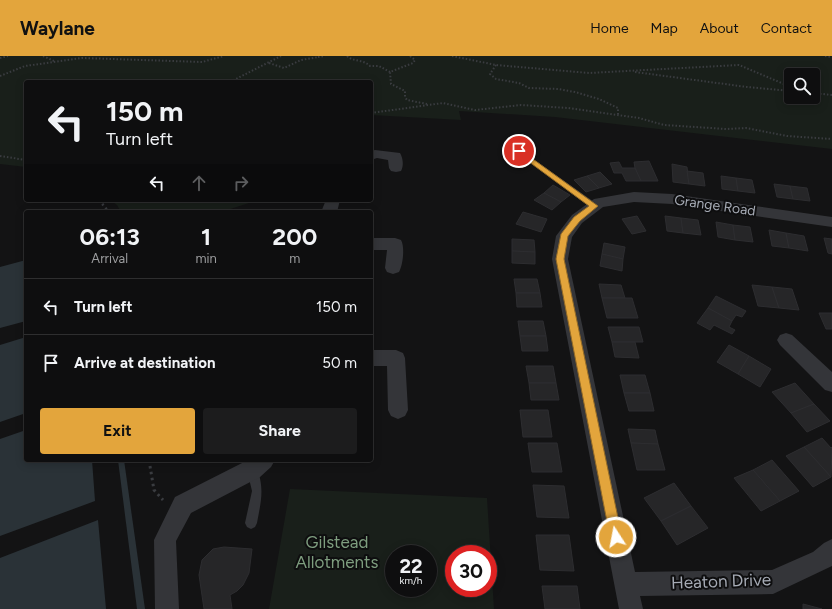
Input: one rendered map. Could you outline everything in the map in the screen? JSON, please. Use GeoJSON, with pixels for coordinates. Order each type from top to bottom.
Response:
{"type":"FeatureCollection","features":[{"type":"Feature","properties":{"kind":"street"},"geometry":{"type":"LineString","coordinates":[[373,155],[395,156],[396,168]]}},
{"type":"Feature","properties":{"kind":"street","name":"Grange Road"},"geometry":{"type":"LineString","coordinates":[[596,205],[634,197],[672,199],[832,222]]}},
{"type":"Feature","properties":{"kind":"street"},"geometry":{"type":"LineString","coordinates":[[596,205],[577,219],[564,236],[560,259],[631,609]]}},
{"type":"Feature","properties":{"kind":"street"},"geometry":{"type":"LineString","coordinates":[[373,244],[395,244],[393,268]]}},
{"type":"Feature","properties":{"kind":"street"},"geometry":{"type":"LineString","coordinates":[[786,340],[832,384]]}},
{"type":"Feature","properties":{"kind":"street"},"geometry":{"type":"LineString","coordinates":[[373,358],[396,358],[398,410]]}},
{"type":"Feature","properties":{"kind":"street"},"geometry":{"type":"LineString","coordinates":[[167,609],[165,540],[183,505],[258,465]]}},
{"type":"Feature","properties":{"kind":"street","name":"Heaton Drive"},"geometry":{"type":"LineString","coordinates":[[626,584],[773,582],[828,560]]}},
{"type":"Feature","properties":{"kind":"lane"},"geometry":{"type":"LineString","coordinates":[[519,151],[596,205]]}},
{"type":"Feature","properties":{"kind":"lane"},"geometry":{"type":"LineString","coordinates":[[251,523],[257,491],[258,465]]}},
{"type":"Feature","properties":{"kind":"path"},"geometry":{"type":"LineString","coordinates":[[0,58],[8,56]]}},
{"type":"Feature","properties":{"kind":"path"},"geometry":{"type":"LineString","coordinates":[[43,56],[55,61]]}},
{"type":"Feature","properties":{"kind":"path"},"geometry":{"type":"LineString","coordinates":[[0,76],[25,66],[82,58],[202,62],[224,56]]}},
{"type":"Feature","properties":{"kind":"path"},"geometry":{"type":"LineString","coordinates":[[234,80],[281,56]]}},
{"type":"Feature","properties":{"kind":"path"},"geometry":{"type":"LineString","coordinates":[[314,56],[319,57]]}},
{"type":"Feature","properties":{"kind":"path"},"geometry":{"type":"LineString","coordinates":[[268,63],[284,68],[301,60],[325,56]]}},
{"type":"Feature","properties":{"kind":"path"},"geometry":{"type":"LineString","coordinates":[[347,56],[350,59],[366,62],[370,66],[379,66],[390,72]]}},
{"type":"Feature","properties":{"kind":"path"},"geometry":{"type":"LineString","coordinates":[[390,72],[400,66],[413,63],[415,60],[410,56]]}},
{"type":"Feature","properties":{"kind":"path"},"geometry":{"type":"LineString","coordinates":[[452,56],[496,65],[589,73],[739,65],[784,84]]}},
{"type":"Feature","properties":{"kind":"path"},"geometry":{"type":"LineString","coordinates":[[825,56],[832,57]]}},
{"type":"Feature","properties":{"kind":"path"},"geometry":{"type":"LineString","coordinates":[[496,65],[490,74],[496,79],[519,83],[529,88],[558,89],[598,99],[618,108],[618,115]]}},
{"type":"Feature","properties":{"kind":"path"},"geometry":{"type":"LineString","coordinates":[[390,72],[392,84],[405,91],[405,98],[407,100],[429,104]]}},
{"type":"Feature","properties":{"kind":"path"},"geometry":{"type":"LineString","coordinates":[[629,72],[784,90]]}},
{"type":"Feature","properties":{"kind":"path"},"geometry":{"type":"LineString","coordinates":[[820,94],[832,95]]}},
{"type":"Feature","properties":{"kind":"path"},"geometry":{"type":"LineString","coordinates":[[373,113],[443,103],[474,110],[521,105],[618,115],[639,118],[664,125],[726,129],[746,128],[787,136],[832,139]]}},
{"type":"Feature","properties":{"kind":"path"},"geometry":{"type":"LineString","coordinates":[[0,156],[24,160]]}},
{"type":"Feature","properties":{"kind":"path"},"geometry":{"type":"LineString","coordinates":[[149,462],[154,490],[164,501],[183,505]]}},
{"type":"Feature","properties":{"kind":"green space"},"geometry":{"type":"Polygon","coordinates":[[[0,56],[832,56],[832,149],[555,117],[459,111],[461,120],[373,115],[373,80],[24,80],[24,167],[0,164],[0,56]]]}},
{"type":"Feature","properties":{"kind":"green space"},"geometry":{"type":"Polygon","coordinates":[[[113,202],[252,202],[227,210],[120,210],[113,202]]]}},
{"type":"Feature","properties":{"kind":"green space","name":"Gilstead Allotments"},"geometry":{"type":"Polygon","coordinates":[[[290,489],[487,498],[490,545],[445,545],[445,597],[493,597],[494,609],[269,609],[290,489]]]}},
{"type":"Feature","properties":{"kind":"shaded area"},"geometry":{"type":"Polygon","coordinates":[[[24,261],[24,322],[0,328],[0,267],[24,261]]]}},
{"type":"Feature","properties":{"kind":"shaded area"},"geometry":{"type":"Polygon","coordinates":[[[24,338],[24,414],[0,422],[0,345],[24,338]]]}},
{"type":"Feature","properties":{"kind":"shaded area"},"geometry":{"type":"Polygon","coordinates":[[[24,431],[24,462],[92,462],[95,501],[0,536],[0,439],[24,431]]]}},
{"type":"Feature","properties":{"kind":"shaded area"},"geometry":{"type":"Polygon","coordinates":[[[98,520],[106,609],[0,609],[0,558],[98,520]]]}},
{"type":"Feature","properties":{"kind":"building"},"geometry":{"type":"Polygon","coordinates":[[[649,161],[658,181],[641,181],[635,168],[634,162],[649,161]]]}},
{"type":"Feature","properties":{"kind":"building"},"geometry":{"type":"Polygon","coordinates":[[[619,162],[622,168],[635,168],[641,181],[626,181],[622,173],[614,173],[610,163],[619,162]]]}},
{"type":"Feature","properties":{"kind":"building"},"geometry":{"type":"Polygon","coordinates":[[[672,164],[687,167],[689,184],[673,182],[672,164]]]}},
{"type":"Feature","properties":{"kind":"building"},"geometry":{"type":"Polygon","coordinates":[[[687,171],[703,173],[705,186],[689,184],[687,171]]]}},
{"type":"Feature","properties":{"kind":"building"},"geometry":{"type":"Polygon","coordinates":[[[600,172],[612,184],[599,188],[587,176],[600,172]]]}},
{"type":"Feature","properties":{"kind":"building"},"geometry":{"type":"Polygon","coordinates":[[[587,176],[599,188],[586,192],[574,180],[587,176]]]}},
{"type":"Feature","properties":{"kind":"building"},"geometry":{"type":"Polygon","coordinates":[[[721,176],[736,178],[738,191],[722,189],[721,176]]]}},
{"type":"Feature","properties":{"kind":"building"},"geometry":{"type":"Polygon","coordinates":[[[736,178],[752,180],[755,193],[738,191],[736,178]]]}},
{"type":"Feature","properties":{"kind":"building"},"geometry":{"type":"Polygon","coordinates":[[[774,184],[790,186],[793,199],[777,197],[774,184]]]}},
{"type":"Feature","properties":{"kind":"building"},"geometry":{"type":"Polygon","coordinates":[[[553,185],[570,195],[561,202],[544,193],[553,185]]]}},
{"type":"Feature","properties":{"kind":"building"},"geometry":{"type":"Polygon","coordinates":[[[790,186],[807,188],[810,201],[793,199],[790,186]]]}},
{"type":"Feature","properties":{"kind":"building"},"geometry":{"type":"Polygon","coordinates":[[[544,193],[561,202],[552,210],[534,200],[544,193]]]}},
{"type":"Feature","properties":{"kind":"building"},"geometry":{"type":"Polygon","coordinates":[[[523,212],[547,219],[541,232],[516,224],[523,212]]]}},
{"type":"Feature","properties":{"kind":"building"},"geometry":{"type":"Polygon","coordinates":[[[637,216],[646,231],[632,234],[622,219],[637,216]]]}},
{"type":"Feature","properties":{"kind":"building"},"geometry":{"type":"Polygon","coordinates":[[[665,216],[681,218],[683,233],[667,231],[665,216]]]}},
{"type":"Feature","properties":{"kind":"building"},"geometry":{"type":"Polygon","coordinates":[[[681,218],[698,220],[701,235],[683,233],[681,218]]]}},
{"type":"Feature","properties":{"kind":"building"},"geometry":{"type":"Polygon","coordinates":[[[716,222],[733,225],[735,240],[718,237],[716,222]]]}},
{"type":"Feature","properties":{"kind":"building"},"geometry":{"type":"Polygon","coordinates":[[[733,225],[750,227],[753,242],[735,240],[733,225]]]}},
{"type":"Feature","properties":{"kind":"building"},"geometry":{"type":"Polygon","coordinates":[[[769,230],[786,233],[789,248],[772,246],[769,230]]]}},
{"type":"Feature","properties":{"kind":"building"},"geometry":{"type":"Polygon","coordinates":[[[786,233],[804,236],[808,251],[789,248],[786,233]]]}},
{"type":"Feature","properties":{"kind":"building"},"geometry":{"type":"Polygon","coordinates":[[[824,238],[832,239],[832,254],[828,253],[824,238]]]}},
{"type":"Feature","properties":{"kind":"building"},"geometry":{"type":"Polygon","coordinates":[[[512,239],[534,240],[535,252],[512,251],[512,239]]]}},
{"type":"Feature","properties":{"kind":"building"},"geometry":{"type":"Polygon","coordinates":[[[604,243],[625,247],[623,259],[602,254],[604,243]]]}},
{"type":"Feature","properties":{"kind":"building"},"geometry":{"type":"Polygon","coordinates":[[[512,251],[535,252],[535,264],[512,263],[512,251]]]}},
{"type":"Feature","properties":{"kind":"building"},"geometry":{"type":"Polygon","coordinates":[[[602,254],[623,259],[622,271],[600,266],[602,254]]]}},
{"type":"Feature","properties":{"kind":"building"},"geometry":{"type":"Polygon","coordinates":[[[514,279],[537,279],[540,293],[516,293],[514,279]]]}},
{"type":"Feature","properties":{"kind":"building"},"geometry":{"type":"Polygon","coordinates":[[[599,284],[621,285],[625,298],[602,298],[599,284]]]}},
{"type":"Feature","properties":{"kind":"building"},"geometry":{"type":"Polygon","coordinates":[[[752,285],[772,287],[779,308],[758,306],[752,285]]]}},
{"type":"Feature","properties":{"kind":"building"},"geometry":{"type":"Polygon","coordinates":[[[772,287],[792,289],[799,310],[779,308],[772,287]]]}},
{"type":"Feature","properties":{"kind":"building"},"geometry":{"type":"Polygon","coordinates":[[[516,293],[540,293],[542,307],[517,307],[516,293]]]}},
{"type":"Feature","properties":{"kind":"building"},"geometry":{"type":"Polygon","coordinates":[[[716,296],[746,311],[742,317],[736,315],[732,321],[708,308],[716,296]]]}},
{"type":"Feature","properties":{"kind":"building"},"geometry":{"type":"Polygon","coordinates":[[[602,298],[632,298],[638,318],[607,318],[602,298]]]}},
{"type":"Feature","properties":{"kind":"building"},"geometry":{"type":"Polygon","coordinates":[[[708,308],[732,321],[729,327],[735,330],[732,334],[714,325],[710,330],[697,323],[708,308]]]}},
{"type":"Feature","properties":{"kind":"building"},"geometry":{"type":"Polygon","coordinates":[[[819,313],[832,313],[832,329],[826,329],[819,313]]]}},
{"type":"Feature","properties":{"kind":"building"},"geometry":{"type":"Polygon","coordinates":[[[518,321],[543,321],[546,336],[520,336],[518,321]]]}},
{"type":"Feature","properties":{"kind":"building"},"geometry":{"type":"Polygon","coordinates":[[[608,327],[639,327],[643,342],[612,342],[608,327]]]}},
{"type":"Feature","properties":{"kind":"building"},"geometry":{"type":"Polygon","coordinates":[[[520,336],[546,336],[548,351],[522,351],[520,336]]]}},
{"type":"Feature","properties":{"kind":"building"},"geometry":{"type":"Polygon","coordinates":[[[612,342],[635,342],[639,358],[615,357],[612,342]]]}},
{"type":"Feature","properties":{"kind":"building"},"geometry":{"type":"Polygon","coordinates":[[[729,345],[749,356],[738,374],[717,362],[729,345]]]}},
{"type":"Feature","properties":{"kind":"building"},"geometry":{"type":"Polygon","coordinates":[[[749,356],[771,369],[760,387],[738,374],[749,356]]]}},
{"type":"Feature","properties":{"kind":"building"},"geometry":{"type":"Polygon","coordinates":[[[526,366],[553,366],[556,383],[529,383],[526,366]]]}},
{"type":"Feature","properties":{"kind":"building"},"geometry":{"type":"Polygon","coordinates":[[[620,375],[645,375],[650,393],[624,393],[620,375]]]}},
{"type":"Feature","properties":{"kind":"building"},"geometry":{"type":"Polygon","coordinates":[[[529,383],[556,383],[559,400],[531,400],[529,383]]]}},
{"type":"Feature","properties":{"kind":"building"},"geometry":{"type":"Polygon","coordinates":[[[795,383],[814,404],[791,413],[772,392],[795,383]]]}},
{"type":"Feature","properties":{"kind":"building"},"geometry":{"type":"Polygon","coordinates":[[[624,393],[650,393],[654,411],[629,411],[624,393]]]}},
{"type":"Feature","properties":{"kind":"building"},"geometry":{"type":"Polygon","coordinates":[[[814,404],[830,421],[807,432],[791,413],[814,404]]]}},
{"type":"Feature","properties":{"kind":"building"},"geometry":{"type":"Polygon","coordinates":[[[520,410],[548,410],[552,437],[523,437],[520,410]]]}},
{"type":"Feature","properties":{"kind":"building"},"geometry":{"type":"Polygon","coordinates":[[[628,429],[655,430],[658,444],[631,443],[628,429]]]}},
{"type":"Feature","properties":{"kind":"building"},"geometry":{"type":"Polygon","coordinates":[[[822,438],[831,448],[832,447],[831,477],[804,447],[822,438]]]}},
{"type":"Feature","properties":{"kind":"building"},"geometry":{"type":"Polygon","coordinates":[[[528,443],[557,443],[562,472],[532,472],[528,443]]]}},
{"type":"Feature","properties":{"kind":"building"},"geometry":{"type":"Polygon","coordinates":[[[631,443],[658,444],[665,470],[637,470],[631,443]]]}},
{"type":"Feature","properties":{"kind":"building"},"geometry":{"type":"Polygon","coordinates":[[[804,447],[831,477],[813,487],[786,456],[804,447]]]}},
{"type":"Feature","properties":{"kind":"building"},"geometry":{"type":"Polygon","coordinates":[[[772,460],[799,491],[780,501],[753,470],[772,460]]]}},
{"type":"Feature","properties":{"kind":"building"},"geometry":{"type":"Polygon","coordinates":[[[753,470],[780,501],[761,511],[734,478],[753,470]]]}},
{"type":"Feature","properties":{"kind":"building"},"geometry":{"type":"Polygon","coordinates":[[[674,483],[691,506],[661,521],[644,498],[674,483]]]}},
{"type":"Feature","properties":{"kind":"building"},"geometry":{"type":"Polygon","coordinates":[[[533,485],[564,486],[569,518],[537,517],[533,485]]]}},
{"type":"Feature","properties":{"kind":"building"},"geometry":{"type":"Polygon","coordinates":[[[691,506],[708,528],[677,545],[661,521],[691,506]]]}},
{"type":"Feature","properties":{"kind":"building"},"geometry":{"type":"Polygon","coordinates":[[[536,535],[569,535],[574,571],[540,570],[536,535]]]}},
{"type":"Feature","properties":{"kind":"building"},"geometry":{"type":"Polygon","coordinates":[[[224,547],[252,549],[249,573],[243,585],[230,595],[232,609],[204,609],[199,575],[202,560],[213,549],[224,547]]]}},
{"type":"Feature","properties":{"kind":"building"},"geometry":{"type":"Polygon","coordinates":[[[542,586],[577,586],[580,609],[545,609],[542,586]]]}},
{"type":"Feature","properties":{"kind":"building"},"geometry":{"type":"Polygon","coordinates":[[[803,604],[822,609],[803,609],[803,604]]]}},
{"type":"Feature","properties":{"kind":"waterway"},"geometry":{"type":"LineString","coordinates":[[121,462],[141,609]]}},
{"type":"Feature","properties":{"kind":"route"},"geometry":{"type":"LineString","coordinates":[[519,151],[594,206],[577,219],[564,236],[560,259],[616,537]]}}]}
